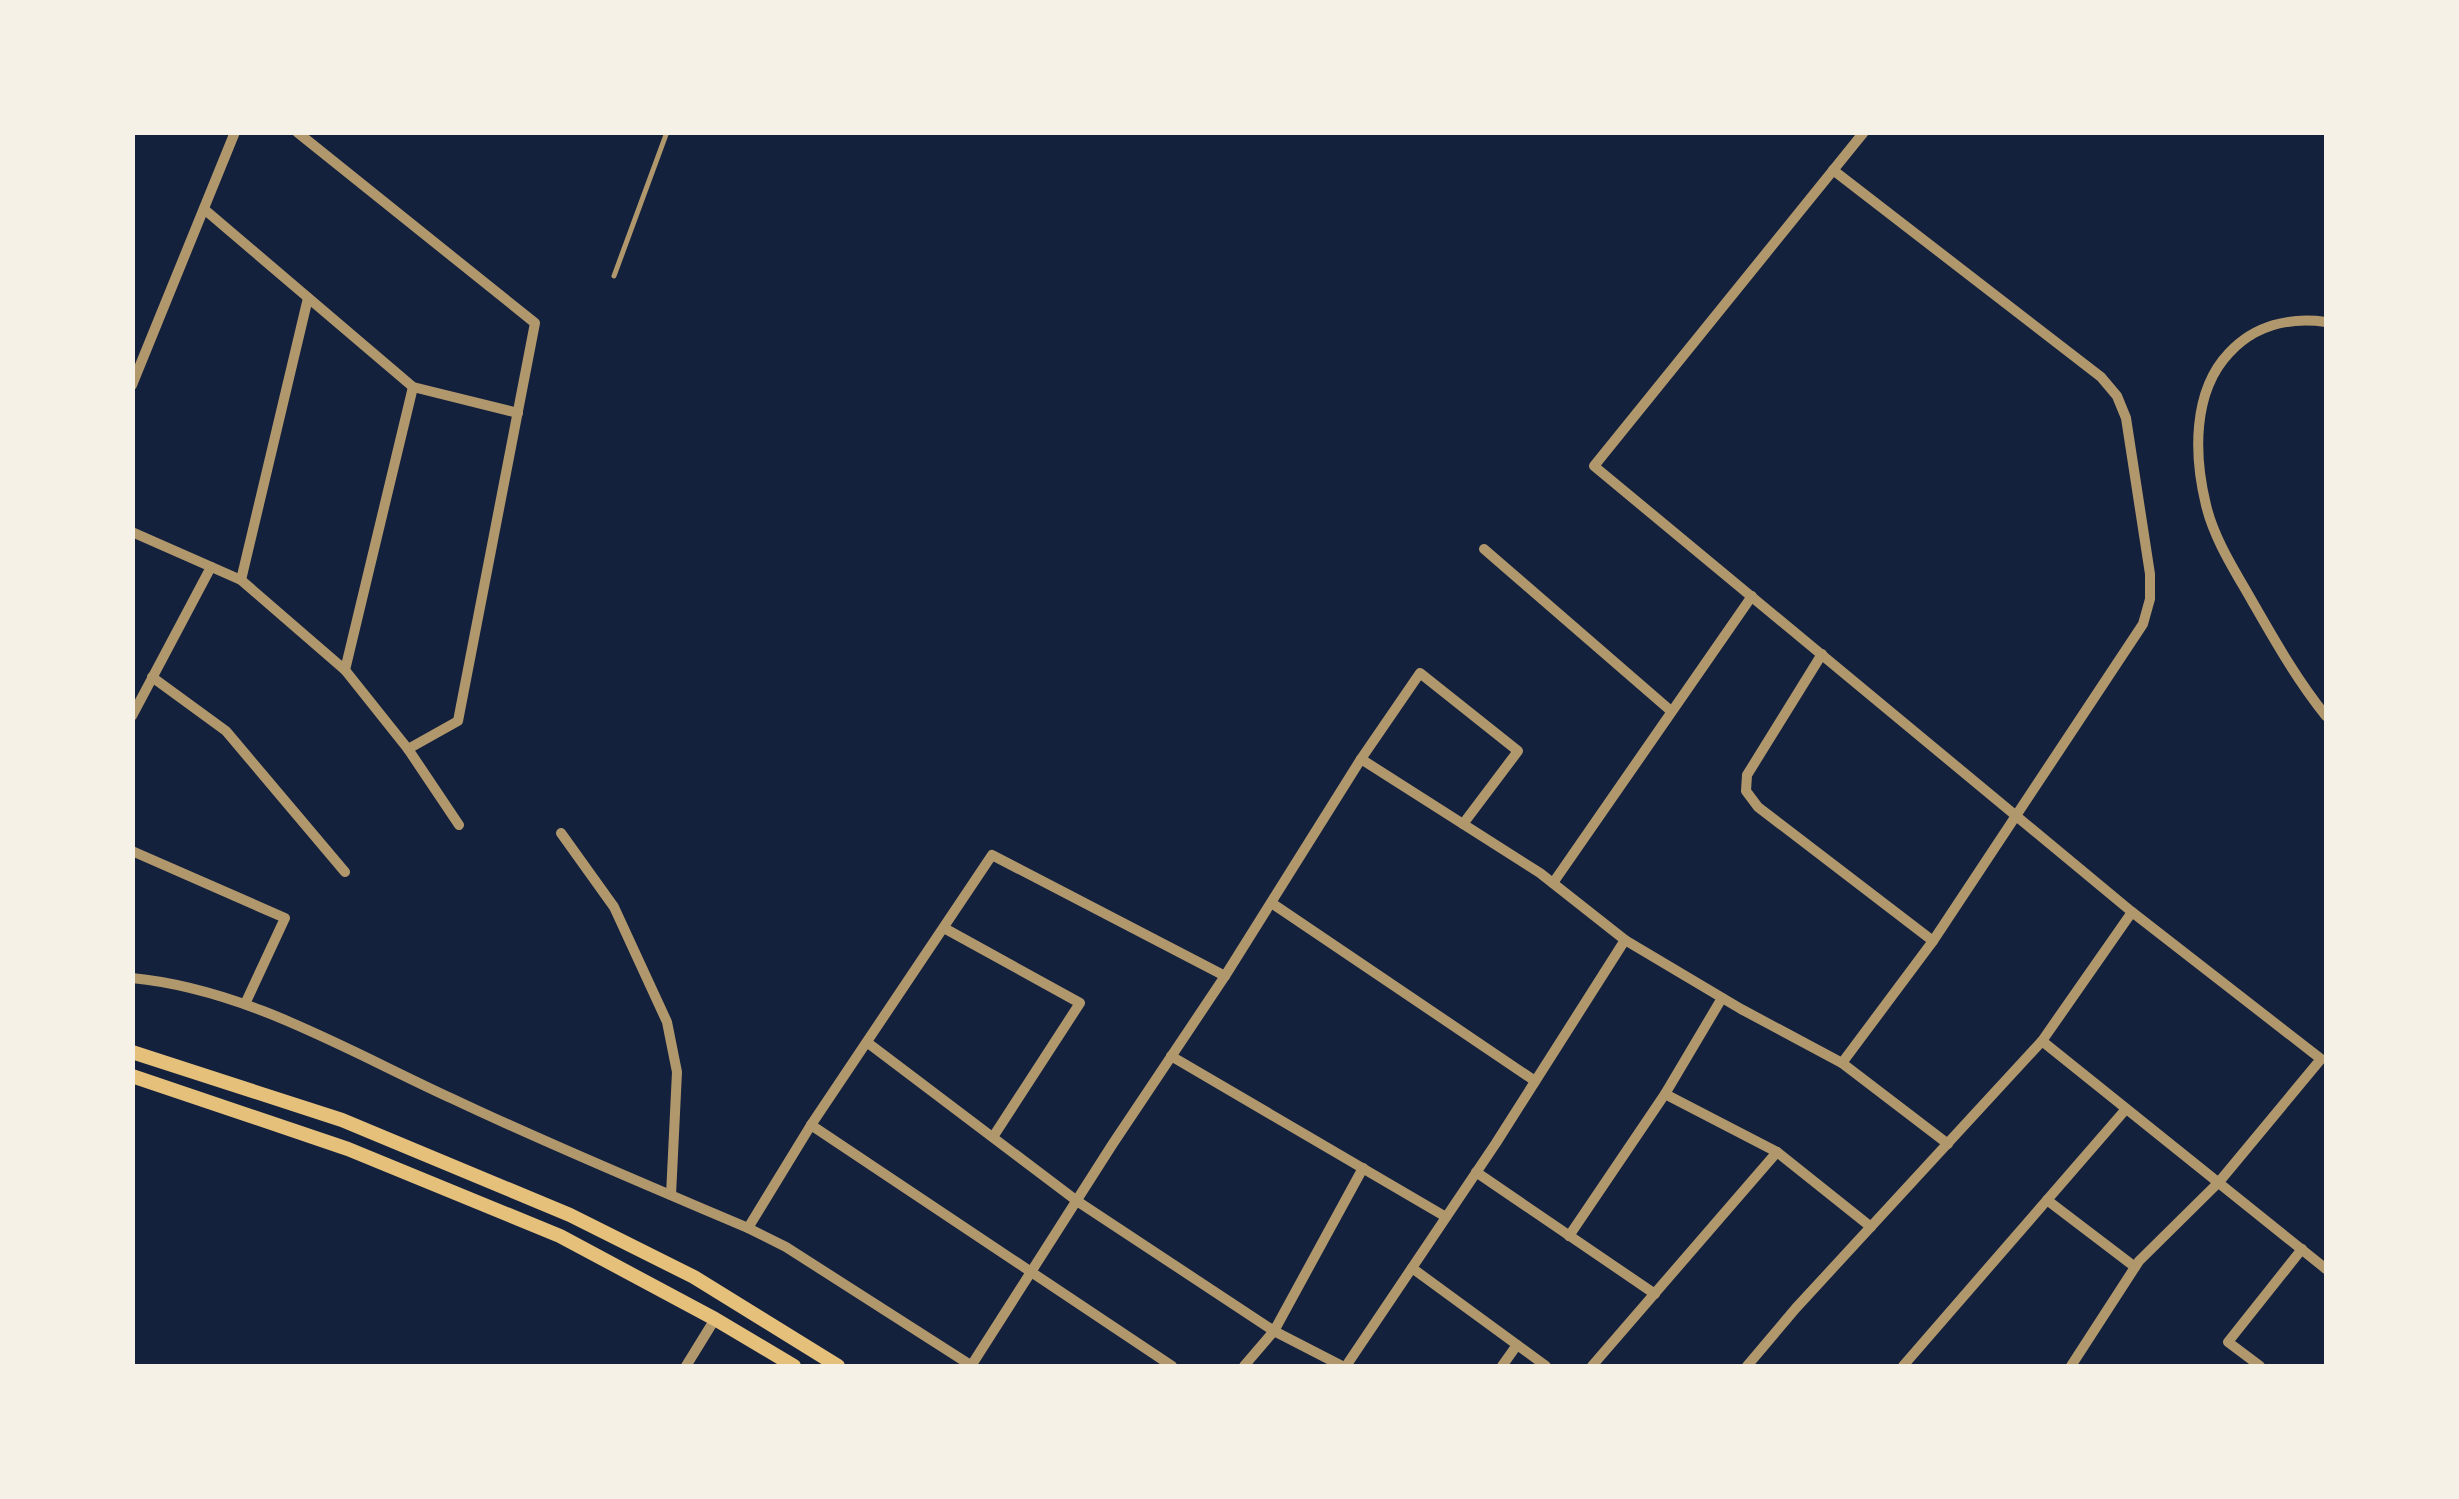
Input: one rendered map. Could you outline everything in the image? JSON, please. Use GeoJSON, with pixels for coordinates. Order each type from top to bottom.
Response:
{"type":"FeatureCollection","features":[{"type":"Feature","properties":{"kind":"main road"},"geometry":{"type":"LineString","coordinates":[[132,1052],[342,1120],[570,1215],[694,1276],[838,1366]]}},
{"type":"Feature","properties":{"kind":"main road"},"geometry":{"type":"LineString","coordinates":[[132,1076],[348,1149],[560,1236],[715,1318],[794,1366]]}},
{"type":"Feature","properties":{"kind":"street"},"geometry":{"type":"LineString","coordinates":[[132,385],[235,132]]}},
{"type":"Feature","properties":{"kind":"street"},"geometry":{"type":"LineString","coordinates":[[297,132],[535,324],[458,721],[408,749]]}},
{"type":"Feature","properties":{"kind":"street"},"geometry":{"type":"LineString","coordinates":[[1864,132],[1594,466],[2132,912],[2324,1061],[2218,1182],[2135,1267],[2071,1366]]}},
{"type":"Feature","properties":{"kind":"street"},"geometry":{"type":"LineString","coordinates":[[1833,170],[2101,377],[2116,396],[2126,418],[2150,574],[2150,599],[2142,624],[1933,941],[1842,1063]]}},
{"type":"Feature","properties":{"kind":"street"},"geometry":{"type":"LineString","coordinates":[[204,209],[413,387],[518,414]]}},
{"type":"Feature","properties":{"kind":"street"},"geometry":{"type":"LineString","coordinates":[[241,580],[308,298]]}},
{"type":"Feature","properties":{"kind":"street"},"geometry":{"type":"LineString","coordinates":[[2326,322],[2283,322],[2261,329],[2239,343],[2219,364],[2205,397],[2198,453],[2206,508],[2228,558],[2299,682],[2326,716]]}},
{"type":"Feature","properties":{"kind":"street"},"geometry":{"type":"LineString","coordinates":[[345,670],[413,387]]}},
{"type":"Feature","properties":{"kind":"street"},"geometry":{"type":"LineString","coordinates":[[132,532],[241,580],[345,670],[408,749],[459,826]]}},
{"type":"Feature","properties":{"kind":"street"},"geometry":{"type":"LineString","coordinates":[[1484,548],[1671,710]]}},
{"type":"Feature","properties":{"kind":"street"},"geometry":{"type":"LineString","coordinates":[[132,716],[212,567]]}},
{"type":"Feature","properties":{"kind":"street"},"geometry":{"type":"LineString","coordinates":[[1554,883],[1752,596]]}},
{"type":"Feature","properties":{"kind":"street"},"geometry":{"type":"LineString","coordinates":[[1822,654],[1747,775],[1746,791],[1758,807],[1933,941]]}},
{"type":"Feature","properties":{"kind":"street"},"geometry":{"type":"LineString","coordinates":[[132,978],[171,982],[245,1004],[486,1115],[748,1228],[786,1247],[971,1366],[1420,673],[1518,751],[1463,824]]}},
{"type":"Feature","properties":{"kind":"street"},"geometry":{"type":"LineString","coordinates":[[152,678],[226,731],[345,872]]}},
{"type":"Feature","properties":{"kind":"street"},"geometry":{"type":"LineString","coordinates":[[1361,759],[1554,883],[1625,940],[1842,1063],[1948,1144]]}},
{"type":"Feature","properties":{"kind":"street"},"geometry":{"type":"LineString","coordinates":[[561,833],[614,907],[667,1022],[677,1072],[672,1195]]}},
{"type":"Feature","properties":{"kind":"street"},"geometry":{"type":"LineString","coordinates":[[132,851],[285,918],[245,1004]]}},
{"type":"Feature","properties":{"kind":"street"},"geometry":{"type":"LineString","coordinates":[[748,1228],[992,854],[1225,976]]}},
{"type":"Feature","properties":{"kind":"street"},"geometry":{"type":"LineString","coordinates":[[1273,904],[1535,1081]]}},
{"type":"Feature","properties":{"kind":"street"},"geometry":{"type":"LineString","coordinates":[[1747,1366],[2042,1042],[2132,912]]}},
{"type":"Feature","properties":{"kind":"street"},"geometry":{"type":"LineString","coordinates":[[944,928],[1080,1003],[993,1137]]}},
{"type":"Feature","properties":{"kind":"street"},"geometry":{"type":"LineString","coordinates":[[868,1042],[1077,1201],[1274,1331],[1344,1366],[1476,1172],[1625,940]]}},
{"type":"Feature","properties":{"kind":"street"},"geometry":{"type":"LineString","coordinates":[[1569,1236],[1665,1094],[1722,998]]}},
{"type":"Feature","properties":{"kind":"street"},"geometry":{"type":"LineString","coordinates":[[2042,1042],[2326,1269]]}},
{"type":"Feature","properties":{"kind":"street"},"geometry":{"type":"LineString","coordinates":[[1172,1056],[1446,1217]]}},
{"type":"Feature","properties":{"kind":"street"},"geometry":{"type":"LineString","coordinates":[[1665,1094],[1777,1152],[1872,1226]]}},
{"type":"Feature","properties":{"kind":"street"},"geometry":{"type":"LineString","coordinates":[[1902,1366],[2126,1109]]}},
{"type":"Feature","properties":{"kind":"street"},"geometry":{"type":"LineString","coordinates":[[812,1125],[1172,1366]]}},
{"type":"Feature","properties":{"kind":"street"},"geometry":{"type":"LineString","coordinates":[[1592,1366],[1777,1152]]}},
{"type":"Feature","properties":{"kind":"street"},"geometry":{"type":"LineString","coordinates":[[1244,1366],[1274,1331],[1362,1168]]}},
{"type":"Feature","properties":{"kind":"street"},"geometry":{"type":"LineString","coordinates":[[1476,1172],[1654,1294]]}},
{"type":"Feature","properties":{"kind":"street"},"geometry":{"type":"LineString","coordinates":[[2047,1200],[2135,1267]]}},
{"type":"Feature","properties":{"kind":"street"},"geometry":{"type":"LineString","coordinates":[[2256,1365],[2228,1342],[2302,1248]]}},
{"type":"Feature","properties":{"kind":"street"},"geometry":{"type":"LineString","coordinates":[[1412,1268],[1546,1366]]}},
{"type":"Feature","properties":{"kind":"street"},"geometry":{"type":"LineString","coordinates":[[686,1366],[715,1318]]}},
{"type":"Feature","properties":{"kind":"street"},"geometry":{"type":"LineString","coordinates":[[1502,1366],[1516,1345]]}},
{"type":"Feature","properties":{"kind":"lane"},"geometry":{"type":"LineString","coordinates":[[614,276],[667,132]]}}]}
